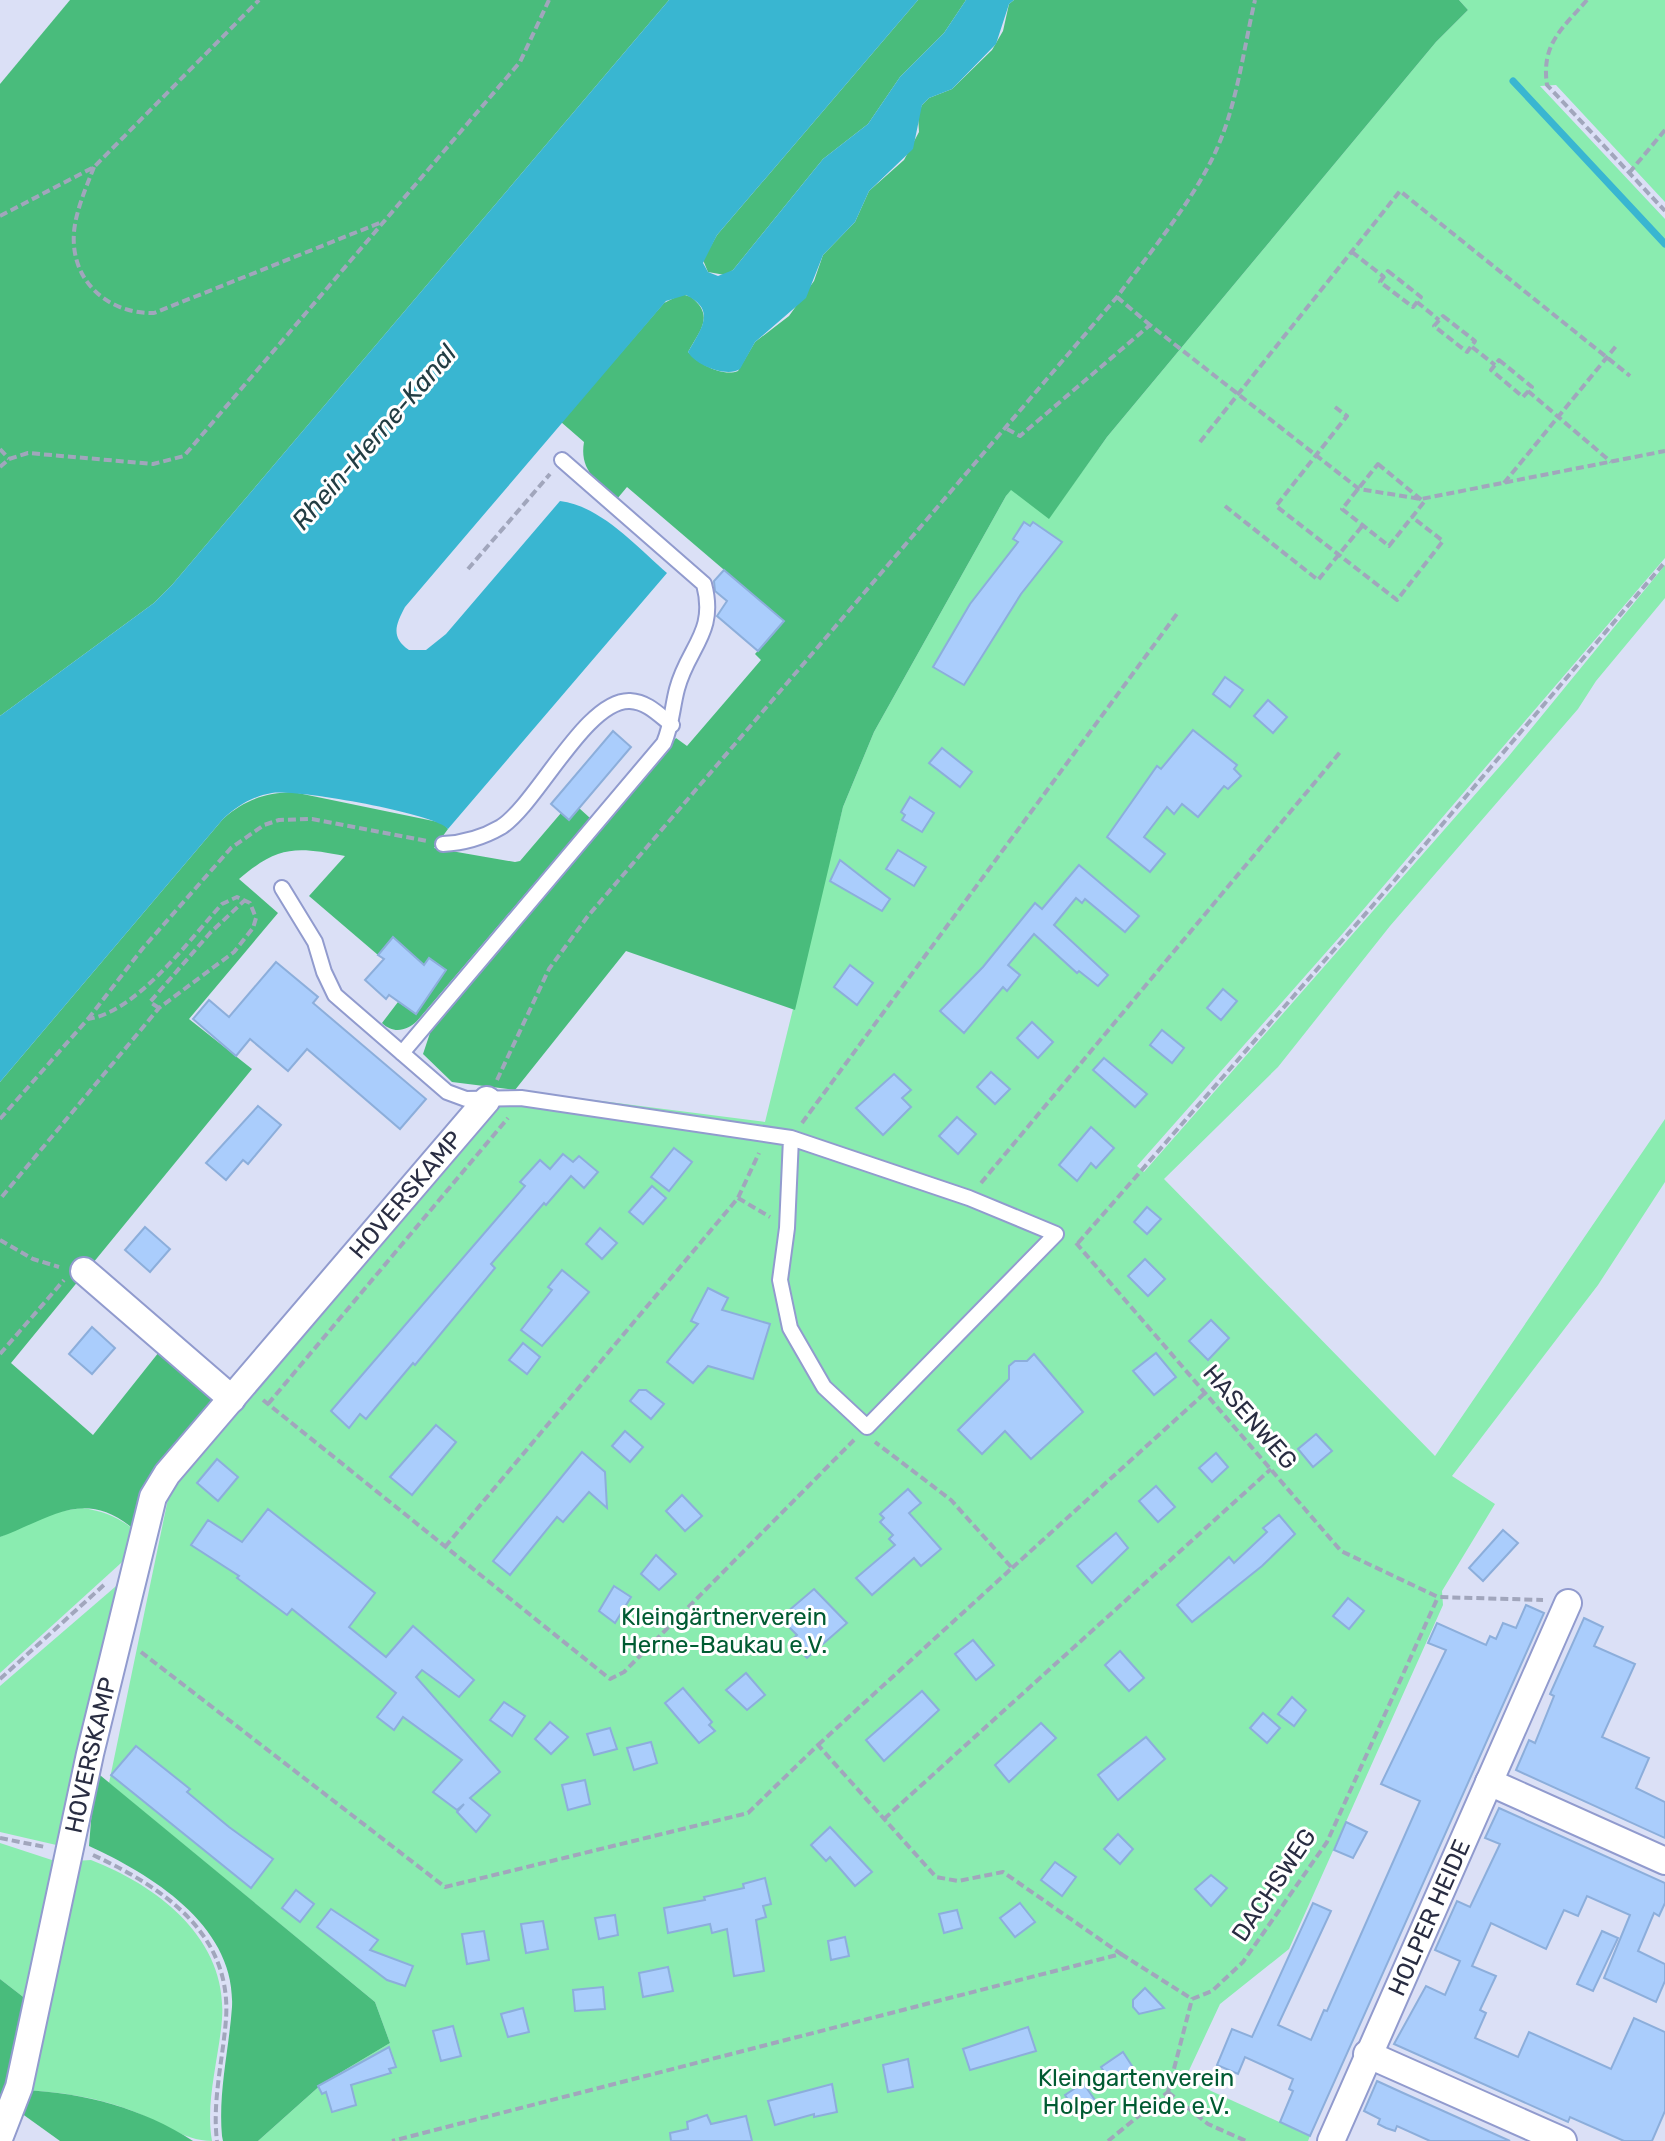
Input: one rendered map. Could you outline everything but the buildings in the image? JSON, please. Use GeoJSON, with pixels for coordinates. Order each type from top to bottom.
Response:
{"type":"FeatureCollection","features":[{"type":"Feature","properties":{"kind":"street","name":"HOVERSKAMP"},"geometry":{"type":"LineString","coordinates":[[0,2136],[19,2087],[69,1853],[153,1497],[167,1474],[487,1100]]}},
{"type":"Feature","properties":{"kind":"street"},"geometry":{"type":"LineString","coordinates":[[84,1271],[232,1399]]}},
{"type":"Feature","properties":{"kind":"street","name":"HOLPER HEIDE"},"geometry":{"type":"LineString","coordinates":[[1331,2141],[1568,1603]]}},
{"type":"Feature","properties":{"kind":"street"},"geometry":{"type":"LineString","coordinates":[[1489,1782],[1665,1861]]}},
{"type":"Feature","properties":{"kind":"street"},"geometry":{"type":"LineString","coordinates":[[1367,2054],[1563,2141]]}},
{"type":"Feature","properties":{"kind":"lane"},"geometry":{"type":"LineString","coordinates":[[402,1053],[664,743],[672,725],[677,687],[707,628],[709,603],[704,584],[562,460]]}},
{"type":"Feature","properties":{"kind":"lane"},"geometry":{"type":"LineString","coordinates":[[443,844],[468,842],[503,826],[603,710],[627,701],[646,704],[672,725]]}},
{"type":"Feature","properties":{"kind":"lane"},"geometry":{"type":"LineString","coordinates":[[282,888],[315,942],[335,995],[447,1092],[466,1099],[521,1098],[791,1138],[969,1198],[1056,1234],[867,1427],[824,1387],[790,1328],[780,1280],[787,1228],[791,1138]]}},
{"type":"Feature","properties":{"kind":"path"},"geometry":{"type":"LineString","coordinates":[[0,216],[94,167],[259,0]]}},
{"type":"Feature","properties":{"kind":"path"},"geometry":{"type":"LineString","coordinates":[[0,467],[9,459],[28,453],[153,464],[184,456],[520,62],[549,0]]}},
{"type":"Feature","properties":{"kind":"path"},"geometry":{"type":"LineString","coordinates":[[487,1100],[549,969],[588,916],[1117,297],[1214,156],[1230,113],[1255,0]]}},
{"type":"Feature","properties":{"kind":"path"},"geometry":{"type":"LineString","coordinates":[[1587,0],[1547,52],[1543,63],[1547,85],[1665,211]]}},
{"type":"Feature","properties":{"kind":"path"},"geometry":{"type":"LineString","coordinates":[[1629,173],[1665,130]]}},
{"type":"Feature","properties":{"kind":"path"},"geometry":{"type":"LineString","coordinates":[[94,167],[78,209],[75,256],[88,287],[114,307],[131,314],[154,313],[383,222]]}},
{"type":"Feature","properties":{"kind":"path"},"geometry":{"type":"LineString","coordinates":[[1200,442],[1400,191],[1630,376]]}},
{"type":"Feature","properties":{"kind":"path"},"geometry":{"type":"LineString","coordinates":[[1352,252],[1384,277]]}},
{"type":"Feature","properties":{"kind":"path"},"geometry":{"type":"LineString","coordinates":[[1388,271],[1421,297],[1417,302],[1413,307],[1380,282],[1388,271]]}},
{"type":"Feature","properties":{"kind":"path"},"geometry":{"type":"LineString","coordinates":[[1117,297],[1359,489],[1421,499],[1665,451]]}},
{"type":"Feature","properties":{"kind":"path"},"geometry":{"type":"LineString","coordinates":[[1417,302],[1439,320]]}},
{"type":"Feature","properties":{"kind":"path"},"geometry":{"type":"LineString","coordinates":[[1443,316],[1475,341],[1471,347],[1467,352],[1434,326],[1443,316]]}},
{"type":"Feature","properties":{"kind":"path"},"geometry":{"type":"LineString","coordinates":[[1007,429],[1020,436],[1150,325]]}},
{"type":"Feature","properties":{"kind":"path"},"geometry":{"type":"LineString","coordinates":[[1504,483],[1617,345]]}},
{"type":"Feature","properties":{"kind":"path"},"geometry":{"type":"LineString","coordinates":[[1471,347],[1495,365]]}},
{"type":"Feature","properties":{"kind":"path"},"geometry":{"type":"LineString","coordinates":[[1499,360],[1532,387],[1528,391],[1523,397],[1491,370],[1499,360]]}},
{"type":"Feature","properties":{"kind":"path"},"geometry":{"type":"LineString","coordinates":[[1528,391],[1611,462]]}},
{"type":"Feature","properties":{"kind":"path"},"geometry":{"type":"LineString","coordinates":[[1335,407],[1347,416],[1276,506],[1397,600],[1443,541],[1412,517]]}},
{"type":"Feature","properties":{"kind":"path"},"geometry":{"type":"LineString","coordinates":[[0,449],[9,459]]}},
{"type":"Feature","properties":{"kind":"path"},"geometry":{"type":"LineString","coordinates":[[468,569],[562,460]]}},
{"type":"Feature","properties":{"kind":"path"},"geometry":{"type":"LineString","coordinates":[[1378,464],[1424,502],[1389,546],[1342,509],[1359,489],[1378,464]]}},
{"type":"Feature","properties":{"kind":"path"},"geometry":{"type":"LineString","coordinates":[[1225,506],[1318,580],[1363,525]]}},
{"type":"Feature","properties":{"kind":"path"},"geometry":{"type":"LineString","coordinates":[[1078,1243],[1395,880],[1665,562]]}},
{"type":"Feature","properties":{"kind":"path"},"geometry":{"type":"LineString","coordinates":[[791,1138],[1179,611]]}},
{"type":"Feature","properties":{"kind":"path"},"geometry":{"type":"LineString","coordinates":[[969,1198],[1341,751]]}},
{"type":"Feature","properties":{"kind":"path"},"geometry":{"type":"LineString","coordinates":[[0,1119],[231,848],[264,825],[293,818],[312,819],[443,844]]}},
{"type":"Feature","properties":{"kind":"path"},"geometry":{"type":"LineString","coordinates":[[0,1199],[159,1008],[246,939],[256,918],[254,909],[237,897],[222,904],[148,983],[124,1003],[100,1017],[88,1019]]}},
{"type":"Feature","properties":{"kind":"path"},"geometry":{"type":"LineString","coordinates":[[159,1008],[150,1002],[210,933],[245,901]]}},
{"type":"Feature","properties":{"kind":"path"},"geometry":{"type":"LineString","coordinates":[[521,1098],[267,1403],[610,1679],[624,1672],[867,1427],[874,1441],[951,1500],[1012,1568]]}},
{"type":"Feature","properties":{"kind":"path"},"geometry":{"type":"LineString","coordinates":[[445,1547],[738,1198],[768,1133]]}},
{"type":"Feature","properties":{"kind":"path"},"geometry":{"type":"LineString","coordinates":[[738,1198],[787,1228]]}},
{"type":"Feature","properties":{"kind":"path","name":"HASENWEG"},"geometry":{"type":"LineString","coordinates":[[1056,1234],[1078,1243],[1341,1551],[1438,1597]]}},
{"type":"Feature","properties":{"kind":"path"},"geometry":{"type":"LineString","coordinates":[[0,1240],[33,1259],[72,1271],[0,1354]]}},
{"type":"Feature","properties":{"kind":"path"},"geometry":{"type":"LineString","coordinates":[[118,1645],[140,1651],[445,1887],[748,1813],[818,1745],[1205,1393]]}},
{"type":"Feature","properties":{"kind":"path"},"geometry":{"type":"LineString","coordinates":[[884,1819],[1271,1469]]}},
{"type":"Feature","properties":{"kind":"path"},"geometry":{"type":"LineString","coordinates":[[0,1679],[109,1581],[133,1573]]}},
{"type":"Feature","properties":{"kind":"path"},"geometry":{"type":"LineString","coordinates":[[1438,1597],[1568,1603]]}},
{"type":"Feature","properties":{"kind":"path","name":"DACHSWEG"},"geometry":{"type":"LineString","coordinates":[[1192,1999],[1212,1991],[1243,1962],[1327,1842],[1438,1597]]}},
{"type":"Feature","properties":{"kind":"path"},"geometry":{"type":"LineString","coordinates":[[818,1745],[936,1877],[958,1881],[1003,1872],[1192,1999],[1168,2092],[1108,2141]]}},
{"type":"Feature","properties":{"kind":"path"},"geometry":{"type":"LineString","coordinates":[[0,1838],[69,1853],[94,1855],[160,1890],[200,1929],[212,1948],[225,1990],[226,2016],[216,2111],[217,2141]]}},
{"type":"Feature","properties":{"kind":"path"},"geometry":{"type":"LineString","coordinates":[[392,2141],[1121,1954]]}},
{"type":"Feature","properties":{"kind":"path"},"geometry":{"type":"LineString","coordinates":[[1168,2092],[1208,2124],[1232,2139],[1246,2141]]}},
{"type":"Feature","properties":{"kind":"green space"},"geometry":{"type":"Polygon","coordinates":[[[70,0],[669,0],[172,585],[154,603],[0,716],[0,84],[70,0]]]}},
{"type":"Feature","properties":{"kind":"green space"},"geometry":{"type":"Polygon","coordinates":[[[918,0],[966,0],[944,33],[900,77],[868,124],[823,159],[733,270],[725,275],[708,272],[703,260],[717,235],[918,0]]]}},
{"type":"Feature","properties":{"kind":"green space"},"geometry":{"type":"Polygon","coordinates":[[[1014,0],[1459,0],[1468,10],[1436,42],[1107,437],[1049,519],[1011,490],[1006,496],[874,732],[843,807],[795,1010],[626,951],[515,1090],[452,1082],[423,1054],[431,1030],[676,738],[687,746],[761,660],[755,654],[784,621],[627,487],[617,499],[603,487],[584,461],[584,442],[561,422],[664,303],[682,294],[698,304],[704,317],[701,330],[688,352],[711,368],[725,372],[738,371],[755,342],[789,316],[814,281],[823,255],[855,222],[869,191],[904,160],[919,132],[918,115],[922,105],[929,98],[952,89],[992,50],[1003,31],[1009,4],[1014,0]]]}},
{"type":"Feature","properties":{"kind":"green space","name":"Kleingärtnerverein Herne-Baukau e.V."},"geometry":{"type":"Polygon","coordinates":[[[1459,0],[1665,0],[1665,202],[1556,85],[1540,86],[1665,219],[1665,558],[1344,932],[1137,1166],[1144,1172],[1508,757],[1665,565],[1665,598],[1596,681],[1578,709],[1390,926],[1278,1067],[1164,1179],[1435,1456],[1665,1119],[1665,1182],[1598,1285],[1452,1476],[1495,1504],[1442,1591],[1443,1605],[1289,1949],[1220,2004],[1185,2079],[1310,2136],[1308,2141],[258,2141],[323,2083],[390,2043],[375,2002],[109,1783],[169,1494],[515,1090],[765,1122],[843,807],[874,732],[1006,496],[1011,489],[1049,518],[1107,437],[1436,42],[1468,10],[1459,0]]]}},
{"type":"Feature","properties":{"kind":"green space"},"geometry":{"type":"Polygon","coordinates":[[[293,792],[443,823],[448,829],[434,848],[515,862],[520,861],[561,813],[569,820],[579,808],[590,818],[417,1021],[400,1030],[382,1023],[398,1002],[416,1014],[446,970],[429,958],[419,972],[393,938],[378,955],[309,896],[345,856],[289,851],[266,860],[239,879],[278,913],[189,1019],[252,1069],[11,1363],[93,1435],[159,1352],[216,1398],[138,1533],[119,1519],[85,1508],[53,1515],[0,1537],[0,1082],[223,819],[255,799],[293,792]]]}},
{"type":"Feature","properties":{"kind":"green space"},"geometry":{"type":"Polygon","coordinates":[[[82,1508],[112,1516],[138,1533],[132,1553],[0,1673],[0,1537],[50,1513],[82,1508]]]}},
{"type":"Feature","properties":{"kind":"green space"},"geometry":{"type":"Polygon","coordinates":[[[122,1581],[65,1847],[0,1832],[0,1686],[122,1581]]]}},
{"type":"Feature","properties":{"kind":"green space"},"geometry":{"type":"Polygon","coordinates":[[[95,1771],[375,2002],[390,2043],[323,2083],[258,2141],[223,2141],[223,2087],[232,2007],[230,1978],[220,1952],[205,1928],[163,1888],[89,1846],[95,1771]]]}},
{"type":"Feature","properties":{"kind":"green space"},"geometry":{"type":"Polygon","coordinates":[[[0,1843],[61,1863],[31,2003],[0,1979],[0,1843]]]}},
{"type":"Feature","properties":{"kind":"green space"},"geometry":{"type":"Polygon","coordinates":[[[91,1860],[141,1885],[163,1901],[184,1919],[201,1940],[213,1964],[221,1990],[222,2019],[211,2096],[212,2141],[191,2138],[117,2105],[65,2094],[24,2090],[75,1861],[91,1860]]]}},
{"type":"Feature","properties":{"kind":"green space"},"geometry":{"type":"Polygon","coordinates":[[[0,1979],[31,2003],[4,2096],[0,2094],[0,1979]]]}},
{"type":"Feature","properties":{"kind":"green space"},"geometry":{"type":"Polygon","coordinates":[[[24,2090],[112,2104],[174,2129],[193,2141],[60,2141],[21,2113],[24,2090]]]}},
{"type":"Feature","properties":{"kind":"water","name":"Rhein-Herne-Kanal"},"geometry":{"type":"Polygon","coordinates":[[[669,0],[918,0],[717,235],[703,263],[708,272],[718,276],[733,270],[823,159],[868,124],[900,77],[944,33],[966,0],[1014,0],[1009,4],[996,44],[952,89],[929,98],[922,105],[913,149],[869,191],[855,222],[823,255],[806,298],[755,342],[740,369],[720,371],[692,357],[688,352],[704,320],[701,307],[686,295],[666,301],[405,607],[396,630],[399,640],[409,650],[426,650],[446,634],[560,501],[575,504],[604,519],[667,573],[448,829],[418,816],[308,795],[272,793],[246,802],[223,819],[0,1082],[0,716],[154,603],[172,585],[669,0]]]}},
{"type":"Feature","properties":{"kind":"waterway"},"geometry":{"type":"LineString","coordinates":[[1513,81],[1665,244]]}},
{"type":"Feature","properties":{"kind":"park label","name":"Kleingartenverein Holper Heide e.V."},"geometry":{"type":"Point","coordinates":[1136,2092]}}]}
